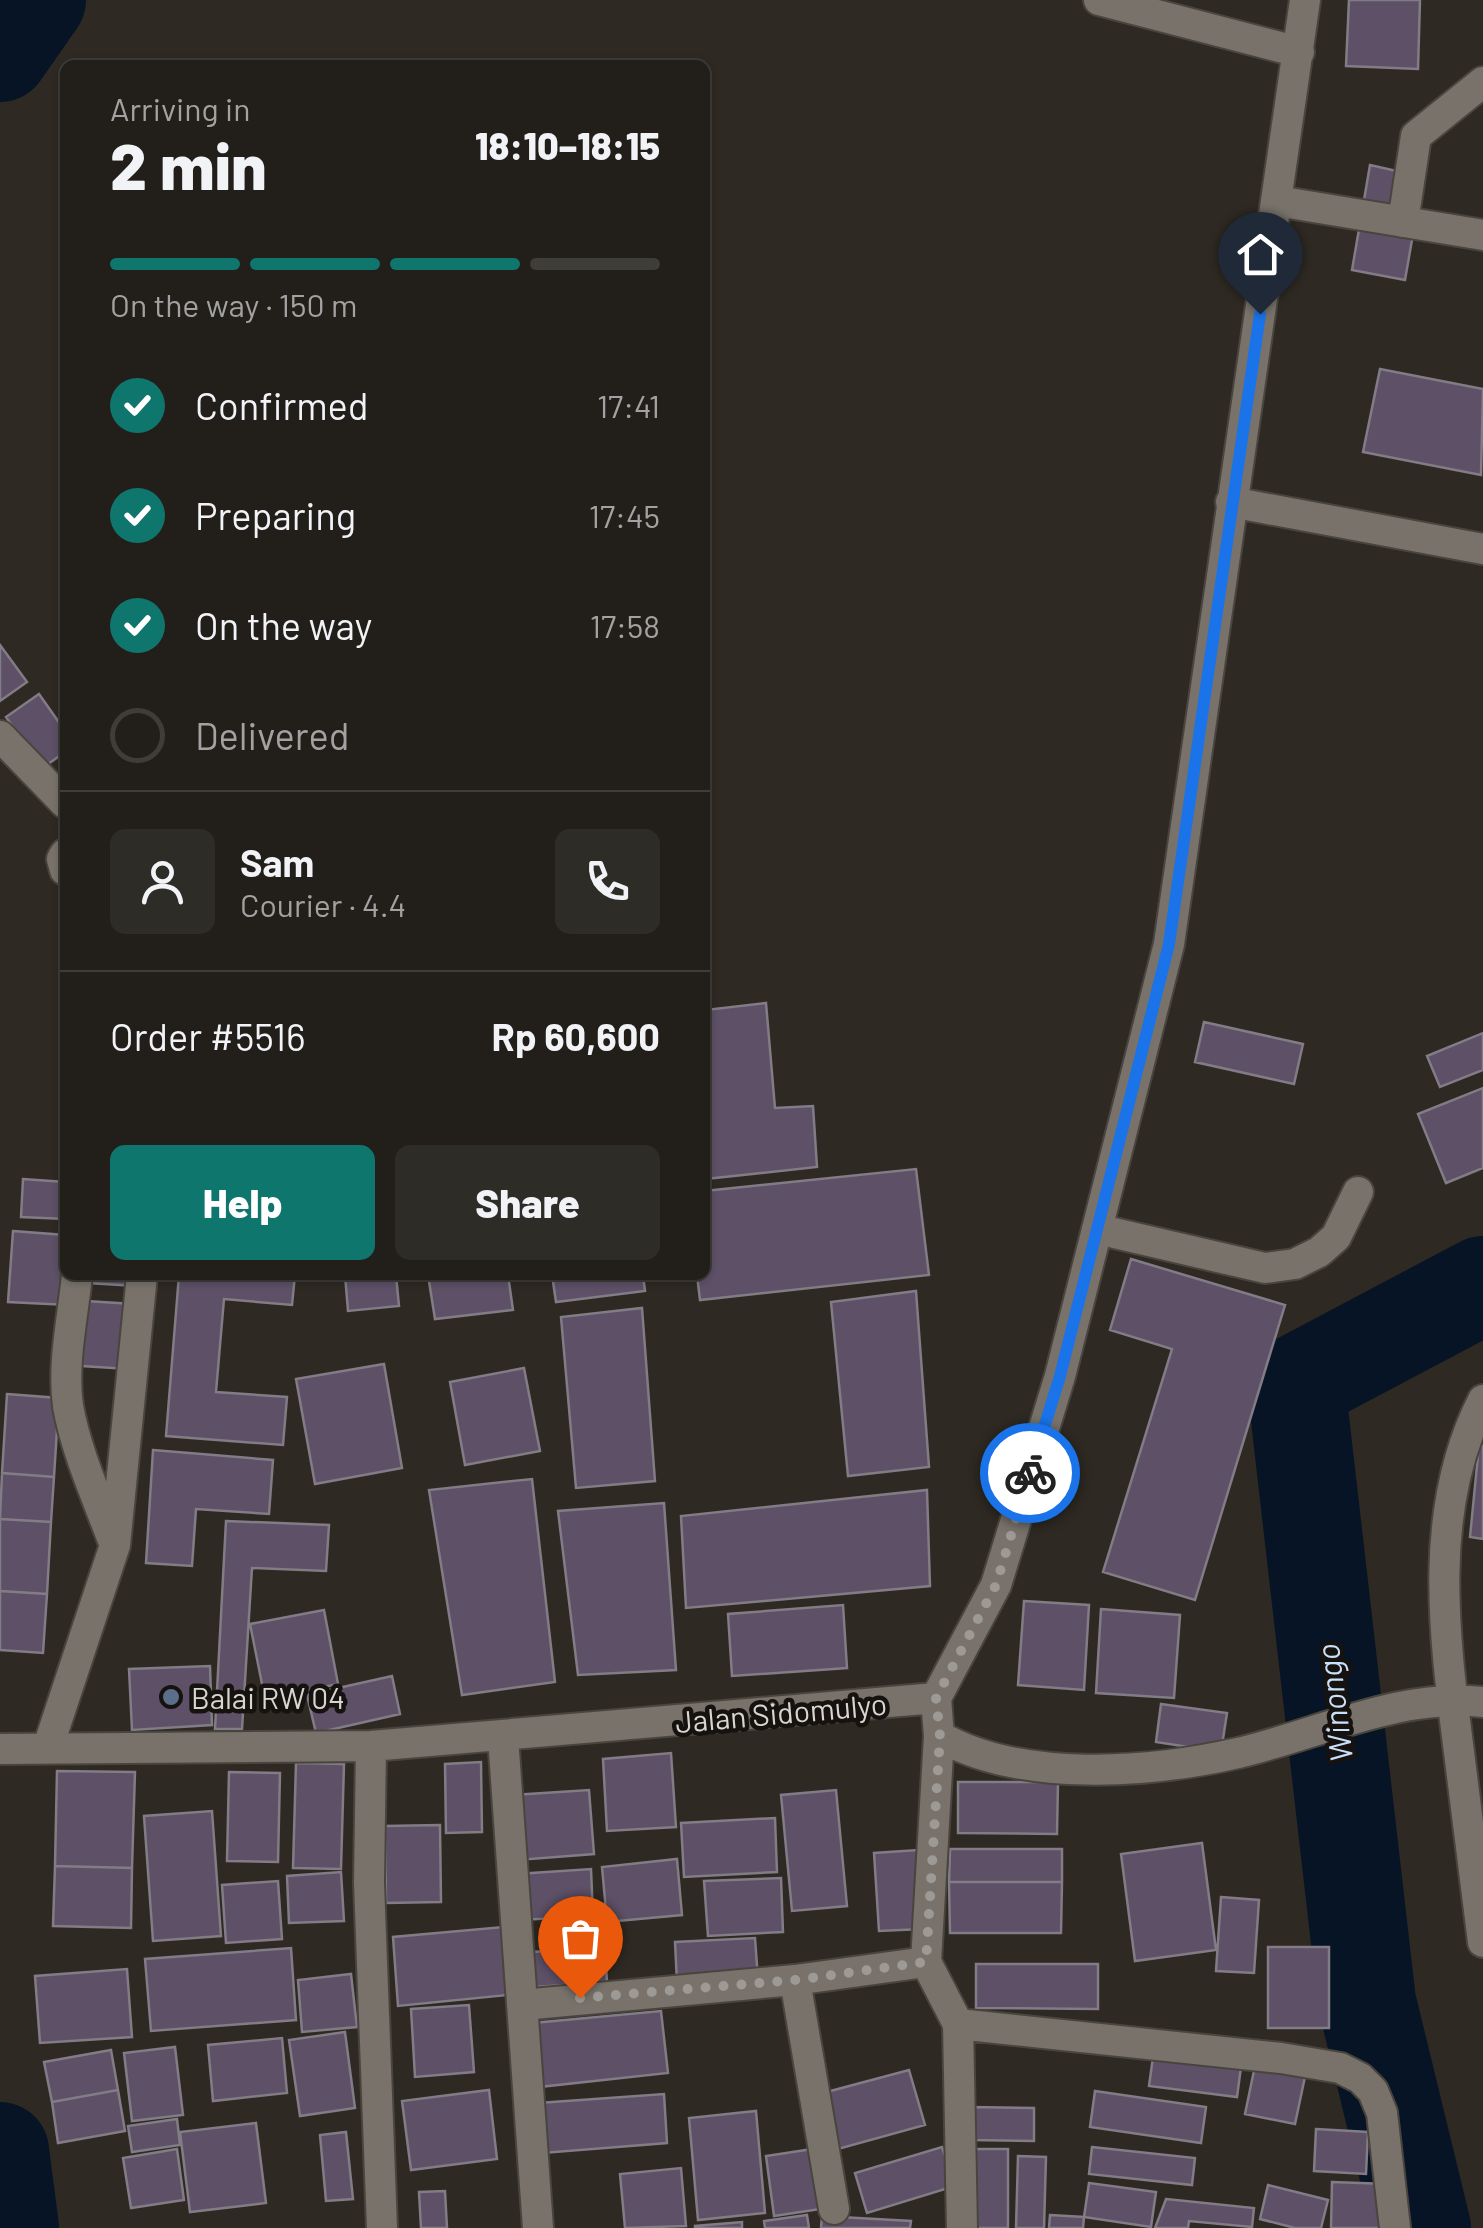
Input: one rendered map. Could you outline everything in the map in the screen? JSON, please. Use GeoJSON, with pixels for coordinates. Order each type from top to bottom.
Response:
{"type":"FeatureCollection","features":[{"type":"Feature","properties":{"kind":"street"},"geometry":{"type":"LineString","coordinates":[[1099,0],[1299,52]]}},
{"type":"Feature","properties":{"kind":"street"},"geometry":{"type":"LineString","coordinates":[[962,2228],[958,2024],[926,1962],[940,1736],[936,1698],[996,1585],[1060,1376],[1169,944],[1305,0]]}},
{"type":"Feature","properties":{"kind":"street"},"geometry":{"type":"LineString","coordinates":[[1403,222],[1416,136],[1483,82]]}},
{"type":"Feature","properties":{"kind":"street"},"geometry":{"type":"LineString","coordinates":[[1277,201],[1483,236]]}},
{"type":"Feature","properties":{"kind":"street"},"geometry":{"type":"LineString","coordinates":[[1231,502],[1483,549]]}},
{"type":"Feature","properties":{"kind":"street"},"geometry":{"type":"LineString","coordinates":[[0,736],[60,797]]}},
{"type":"Feature","properties":{"kind":"street"},"geometry":{"type":"LineString","coordinates":[[1098,1229],[1265,1268],[1295,1264],[1320,1252],[1336,1237],[1358,1192]]}},
{"type":"Feature","properties":{"kind":"street"},"geometry":{"type":"LineString","coordinates":[[76,1280],[68,1359],[68,1404],[85,1466],[115,1545]]}},
{"type":"Feature","properties":{"kind":"street"},"geometry":{"type":"LineString","coordinates":[[23,1748],[115,1545],[142,1280]]}},
{"type":"Feature","properties":{"kind":"street"},"geometry":{"type":"LineString","coordinates":[[1480,1414],[1462,1446],[1448,1523],[1444,1618],[1483,1942]]}},
{"type":"Feature","properties":{"kind":"street","name":"Jalan Sidomulyo"},"geometry":{"type":"LineString","coordinates":[[23,1748],[371,1746],[936,1698]]}},
{"type":"Feature","properties":{"kind":"street"},"geometry":{"type":"LineString","coordinates":[[940,1736],[962,1749],[1002,1760],[1096,1769],[1236,1753],[1379,1712],[1452,1699],[1483,1702]]}},
{"type":"Feature","properties":{"kind":"street"},"geometry":{"type":"LineString","coordinates":[[503,1736],[538,2228]]}},
{"type":"Feature","properties":{"kind":"street"},"geometry":{"type":"LineString","coordinates":[[371,1746],[369,1883],[382,2228]]}},
{"type":"Feature","properties":{"kind":"street"},"geometry":{"type":"LineString","coordinates":[[522,2004],[796,1980],[926,1962]]}},
{"type":"Feature","properties":{"kind":"street"},"geometry":{"type":"LineString","coordinates":[[796,1980],[834,2209]]}},
{"type":"Feature","properties":{"kind":"street"},"geometry":{"type":"LineString","coordinates":[[958,2024],[1281,2058],[1340,2068],[1360,2078],[1372,2091],[1382,2113],[1395,2228]]}},
{"type":"Feature","properties":{"kind":"building"},"geometry":{"type":"Polygon","coordinates":[[[1349,0],[1420,0],[1418,69],[1346,66],[1349,0]]]}},
{"type":"Feature","properties":{"kind":"building"},"geometry":{"type":"Polygon","coordinates":[[[1370,165],[1423,177],[1405,280],[1352,270],[1370,165]]]}},
{"type":"Feature","properties":{"kind":"building"},"geometry":{"type":"Polygon","coordinates":[[[1380,369],[1483,389],[1481,475],[1363,452],[1380,369]]]}},
{"type":"Feature","properties":{"kind":"building"},"geometry":{"type":"Polygon","coordinates":[[[0,645],[27,682],[0,701],[0,645]]]}},
{"type":"Feature","properties":{"kind":"building"},"geometry":{"type":"Polygon","coordinates":[[[39,694],[60,724],[60,756],[41,769],[6,717],[39,694]]]}},
{"type":"Feature","properties":{"kind":"building"},"geometry":{"type":"Polygon","coordinates":[[[766,1003],[775,1108],[813,1106],[817,1167],[710,1178],[710,1009],[766,1003]]]}},
{"type":"Feature","properties":{"kind":"building"},"geometry":{"type":"Polygon","coordinates":[[[1204,1022],[1303,1044],[1294,1084],[1195,1062],[1204,1022]]]}},
{"type":"Feature","properties":{"kind":"building"},"geometry":{"type":"Polygon","coordinates":[[[1483,1033],[1483,1070],[1440,1087],[1427,1056],[1483,1033]]]}},
{"type":"Feature","properties":{"kind":"building"},"geometry":{"type":"Polygon","coordinates":[[[1483,1088],[1483,1168],[1446,1183],[1418,1114],[1483,1088]]]}},
{"type":"Feature","properties":{"kind":"building"},"geometry":{"type":"Polygon","coordinates":[[[916,1169],[929,1275],[700,1300],[698,1280],[710,1280],[710,1190],[916,1169]]]}},
{"type":"Feature","properties":{"kind":"building"},"geometry":{"type":"Polygon","coordinates":[[[23,1179],[60,1182],[60,1219],[21,1217],[23,1179]]]}},
{"type":"Feature","properties":{"kind":"building"},"geometry":{"type":"Polygon","coordinates":[[[13,1231],[60,1235],[60,1280],[67,1280],[68,1305],[8,1302],[13,1231]]]}},
{"type":"Feature","properties":{"kind":"building"},"geometry":{"type":"Polygon","coordinates":[[[1131,1259],[1285,1305],[1195,1600],[1103,1572],[1172,1349],[1110,1330],[1131,1259]]]}},
{"type":"Feature","properties":{"kind":"building"},"geometry":{"type":"Polygon","coordinates":[[[135,1280],[135,1286],[88,1283],[135,1280]]]}},
{"type":"Feature","properties":{"kind":"building"},"geometry":{"type":"Polygon","coordinates":[[[179,1280],[294,1280],[292,1305],[224,1299],[216,1392],[287,1397],[283,1445],[166,1436],[179,1280]]]}},
{"type":"Feature","properties":{"kind":"building"},"geometry":{"type":"Polygon","coordinates":[[[345,1280],[396,1280],[399,1306],[348,1311],[345,1280]]]}},
{"type":"Feature","properties":{"kind":"building"},"geometry":{"type":"Polygon","coordinates":[[[429,1280],[509,1280],[513,1310],[435,1319],[429,1280]]]}},
{"type":"Feature","properties":{"kind":"building"},"geometry":{"type":"Polygon","coordinates":[[[553,1280],[644,1280],[645,1291],[556,1302],[553,1280]]]}},
{"type":"Feature","properties":{"kind":"building"},"geometry":{"type":"Polygon","coordinates":[[[916,1291],[929,1467],[848,1476],[831,1302],[916,1291]]]}},
{"type":"Feature","properties":{"kind":"building"},"geometry":{"type":"Polygon","coordinates":[[[86,1301],[133,1304],[128,1369],[82,1366],[86,1301]]]}},
{"type":"Feature","properties":{"kind":"building"},"geometry":{"type":"Polygon","coordinates":[[[642,1308],[655,1481],[576,1488],[561,1317],[642,1308]]]}},
{"type":"Feature","properties":{"kind":"building"},"geometry":{"type":"Polygon","coordinates":[[[384,1364],[402,1468],[315,1484],[296,1379],[384,1364]]]}},
{"type":"Feature","properties":{"kind":"building"},"geometry":{"type":"Polygon","coordinates":[[[524,1368],[540,1451],[465,1465],[450,1382],[524,1368]]]}},
{"type":"Feature","properties":{"kind":"building"},"geometry":{"type":"Polygon","coordinates":[[[7,1394],[59,1398],[54,1477],[2,1473],[7,1394]]]}},
{"type":"Feature","properties":{"kind":"building"},"geometry":{"type":"Polygon","coordinates":[[[1479,1445],[1483,1446],[1483,1539],[1470,1537],[1479,1445]]]}},
{"type":"Feature","properties":{"kind":"building"},"geometry":{"type":"Polygon","coordinates":[[[153,1450],[273,1460],[269,1514],[196,1509],[192,1566],[146,1563],[153,1450]]]}},
{"type":"Feature","properties":{"kind":"building"},"geometry":{"type":"Polygon","coordinates":[[[2,1473],[54,1477],[51,1522],[0,1519],[2,1473]]]}},
{"type":"Feature","properties":{"kind":"building"},"geometry":{"type":"Polygon","coordinates":[[[532,1479],[555,1682],[462,1695],[429,1490],[532,1479]]]}},
{"type":"Feature","properties":{"kind":"building"},"geometry":{"type":"Polygon","coordinates":[[[927,1490],[930,1586],[686,1608],[681,1516],[927,1490]]]}},
{"type":"Feature","properties":{"kind":"building"},"geometry":{"type":"Polygon","coordinates":[[[664,1503],[676,1670],[578,1675],[558,1511],[664,1503]]]}},
{"type":"Feature","properties":{"kind":"building"},"geometry":{"type":"Polygon","coordinates":[[[0,1519],[51,1522],[47,1594],[0,1591],[0,1519]]]}},
{"type":"Feature","properties":{"kind":"building"},"geometry":{"type":"Polygon","coordinates":[[[226,1521],[329,1525],[326,1571],[252,1568],[242,1729],[215,1729],[226,1521]]]}},
{"type":"Feature","properties":{"kind":"building"},"geometry":{"type":"Polygon","coordinates":[[[0,1591],[47,1594],[43,1653],[0,1650],[0,1591]]]}},
{"type":"Feature","properties":{"kind":"building"},"geometry":{"type":"Polygon","coordinates":[[[1024,1601],[1089,1605],[1084,1690],[1018,1685],[1024,1601]]]}},
{"type":"Feature","properties":{"kind":"building"},"geometry":{"type":"Polygon","coordinates":[[[843,1605],[847,1668],[732,1676],[728,1614],[843,1605]]]}},
{"type":"Feature","properties":{"kind":"building"},"geometry":{"type":"Polygon","coordinates":[[[1101,1609],[1180,1615],[1174,1698],[1096,1693],[1101,1609]]]}},
{"type":"Feature","properties":{"kind":"building"},"geometry":{"type":"Polygon","coordinates":[[[324,1610],[338,1684],[265,1699],[250,1624],[324,1610]]]}},
{"type":"Feature","properties":{"kind":"building","name":"Balai RW 04"},"geometry":{"type":"Polygon","coordinates":[[[210,1666],[212,1725],[132,1730],[129,1669],[210,1666]]]}},
{"type":"Feature","properties":{"kind":"building"},"geometry":{"type":"Polygon","coordinates":[[[392,1676],[400,1714],[316,1733],[307,1695],[392,1676]]]}},
{"type":"Feature","properties":{"kind":"building"},"geometry":{"type":"Polygon","coordinates":[[[1161,1704],[1227,1713],[1221,1752],[1156,1742],[1161,1704]]]}},
{"type":"Feature","properties":{"kind":"building"},"geometry":{"type":"Polygon","coordinates":[[[671,1753],[676,1827],[607,1831],[603,1759],[671,1753]]]}},
{"type":"Feature","properties":{"kind":"building"},"geometry":{"type":"Polygon","coordinates":[[[481,1762],[482,1832],[446,1833],[445,1764],[481,1762]]]}},
{"type":"Feature","properties":{"kind":"building"},"geometry":{"type":"Polygon","coordinates":[[[296,1763],[344,1764],[341,1869],[293,1868],[296,1763]]]}},
{"type":"Feature","properties":{"kind":"building"},"geometry":{"type":"Polygon","coordinates":[[[57,1771],[135,1772],[132,1868],[55,1866],[57,1771]]]}},
{"type":"Feature","properties":{"kind":"building"},"geometry":{"type":"Polygon","coordinates":[[[229,1772],[280,1773],[278,1862],[227,1861],[229,1772]]]}},
{"type":"Feature","properties":{"kind":"building"},"geometry":{"type":"Polygon","coordinates":[[[958,1782],[1058,1782],[1057,1834],[958,1833],[958,1782]]]}},
{"type":"Feature","properties":{"kind":"building"},"geometry":{"type":"Polygon","coordinates":[[[589,1790],[594,1854],[518,1860],[513,1795],[589,1790]]]}},
{"type":"Feature","properties":{"kind":"building"},"geometry":{"type":"Polygon","coordinates":[[[836,1790],[847,1906],[792,1911],[781,1795],[836,1790]]]}},
{"type":"Feature","properties":{"kind":"building"},"geometry":{"type":"Polygon","coordinates":[[[212,1811],[221,1936],[153,1941],[144,1816],[212,1811]]]}},
{"type":"Feature","properties":{"kind":"building"},"geometry":{"type":"Polygon","coordinates":[[[775,1818],[777,1872],[684,1877],[681,1823],[775,1818]]]}},
{"type":"Feature","properties":{"kind":"building"},"geometry":{"type":"Polygon","coordinates":[[[440,1825],[441,1902],[386,1903],[385,1826],[440,1825]]]}},
{"type":"Feature","properties":{"kind":"building"},"geometry":{"type":"Polygon","coordinates":[[[1202,1843],[1216,1950],[1135,1961],[1121,1854],[1202,1843]]]}},
{"type":"Feature","properties":{"kind":"building"},"geometry":{"type":"Polygon","coordinates":[[[950,1849],[1062,1849],[1062,1882],[949,1882],[950,1849]]]}},
{"type":"Feature","properties":{"kind":"building"},"geometry":{"type":"Polygon","coordinates":[[[918,1850],[922,1929],[879,1931],[874,1853],[918,1850]]]}},
{"type":"Feature","properties":{"kind":"building"},"geometry":{"type":"Polygon","coordinates":[[[677,1859],[682,1915],[607,1922],[602,1867],[677,1859]]]}},
{"type":"Feature","properties":{"kind":"building"},"geometry":{"type":"Polygon","coordinates":[[[55,1866],[132,1868],[131,1928],[53,1926],[55,1866]]]}},
{"type":"Feature","properties":{"kind":"building"},"geometry":{"type":"Polygon","coordinates":[[[591,1869],[593,1916],[520,1920],[517,1874],[591,1869]]]}},
{"type":"Feature","properties":{"kind":"building"},"geometry":{"type":"Polygon","coordinates":[[[341,1872],[344,1921],[289,1923],[287,1876],[341,1872]]]}},
{"type":"Feature","properties":{"kind":"building"},"geometry":{"type":"Polygon","coordinates":[[[781,1878],[783,1932],[708,1936],[704,1881],[781,1878]]]}},
{"type":"Feature","properties":{"kind":"building"},"geometry":{"type":"Polygon","coordinates":[[[278,1881],[282,1939],[226,1943],[222,1885],[278,1881]]]}},
{"type":"Feature","properties":{"kind":"building"},"geometry":{"type":"Polygon","coordinates":[[[949,1882],[1062,1882],[1061,1933],[950,1933],[949,1882]]]}},
{"type":"Feature","properties":{"kind":"building"},"geometry":{"type":"Polygon","coordinates":[[[1221,1897],[1259,1900],[1254,1973],[1216,1971],[1221,1897]]]}},
{"type":"Feature","properties":{"kind":"building"},"geometry":{"type":"Polygon","coordinates":[[[503,1927],[508,1995],[398,2006],[393,1937],[503,1927]]]}},
{"type":"Feature","properties":{"kind":"building"},"geometry":{"type":"Polygon","coordinates":[[[755,1938],[758,1979],[677,1983],[675,1942],[755,1938]]]}},
{"type":"Feature","properties":{"kind":"building"},"geometry":{"type":"Polygon","coordinates":[[[605,1947],[607,1982],[536,1987],[533,1952],[605,1947]]]}},
{"type":"Feature","properties":{"kind":"building"},"geometry":{"type":"Polygon","coordinates":[[[1268,1947],[1329,1947],[1329,2028],[1268,2028],[1268,1947]]]}},
{"type":"Feature","properties":{"kind":"building"},"geometry":{"type":"Polygon","coordinates":[[[291,1948],[296,2020],[151,2031],[145,1959],[291,1948]]]}},
{"type":"Feature","properties":{"kind":"building"},"geometry":{"type":"Polygon","coordinates":[[[976,1964],[1098,1964],[1098,2009],[976,2008],[976,1964]]]}},
{"type":"Feature","properties":{"kind":"building"},"geometry":{"type":"Polygon","coordinates":[[[127,1969],[132,2037],[40,2043],[35,1976],[127,1969]]]}},
{"type":"Feature","properties":{"kind":"building"},"geometry":{"type":"Polygon","coordinates":[[[351,1974],[357,2027],[302,2032],[298,1980],[351,1974]]]}},
{"type":"Feature","properties":{"kind":"building"},"geometry":{"type":"Polygon","coordinates":[[[469,2005],[474,2072],[415,2077],[411,2009],[469,2005]]]}},
{"type":"Feature","properties":{"kind":"building"},"geometry":{"type":"Polygon","coordinates":[[[661,2011],[668,2073],[539,2087],[533,2023],[661,2011]]]}},
{"type":"Feature","properties":{"kind":"building"},"geometry":{"type":"Polygon","coordinates":[[[345,2032],[355,2108],[300,2116],[289,2040],[345,2032]]]}},
{"type":"Feature","properties":{"kind":"building"},"geometry":{"type":"Polygon","coordinates":[[[282,2038],[287,2093],[213,2101],[208,2045],[282,2038]]]}},
{"type":"Feature","properties":{"kind":"building"},"geometry":{"type":"Polygon","coordinates":[[[175,2047],[183,2115],[132,2121],[124,2053],[175,2047]]]}},
{"type":"Feature","properties":{"kind":"building"},"geometry":{"type":"Polygon","coordinates":[[[111,2050],[118,2090],[52,2102],[44,2062],[111,2050]]]}},
{"type":"Feature","properties":{"kind":"building"},"geometry":{"type":"Polygon","coordinates":[[[1153,2057],[1241,2067],[1237,2097],[1149,2086],[1153,2057]]]}},
{"type":"Feature","properties":{"kind":"building"},"geometry":{"type":"Polygon","coordinates":[[[1256,2061],[1306,2072],[1295,2124],[1245,2114],[1256,2061]]]}},
{"type":"Feature","properties":{"kind":"building"},"geometry":{"type":"Polygon","coordinates":[[[909,2070],[925,2125],[838,2149],[823,2093],[909,2070]]]}},
{"type":"Feature","properties":{"kind":"building"},"geometry":{"type":"Polygon","coordinates":[[[118,2090],[125,2131],[58,2143],[52,2102],[118,2090]]]}},
{"type":"Feature","properties":{"kind":"building"},"geometry":{"type":"Polygon","coordinates":[[[489,2090],[497,2159],[411,2170],[402,2101],[489,2090]]]}},
{"type":"Feature","properties":{"kind":"building"},"geometry":{"type":"Polygon","coordinates":[[[1095,2091],[1206,2107],[1201,2143],[1090,2127],[1095,2091]]]}},
{"type":"Feature","properties":{"kind":"building"},"geometry":{"type":"Polygon","coordinates":[[[664,2094],[667,2143],[543,2153],[539,2103],[664,2094]]]}},
{"type":"Feature","properties":{"kind":"building"},"geometry":{"type":"Polygon","coordinates":[[[971,2107],[1034,2108],[1034,2141],[971,2140],[971,2107]]]}},
{"type":"Feature","properties":{"kind":"building"},"geometry":{"type":"Polygon","coordinates":[[[756,2111],[765,2213],[698,2220],[689,2118],[756,2111]]]}},
{"type":"Feature","properties":{"kind":"building"},"geometry":{"type":"Polygon","coordinates":[[[177,2119],[180,2145],[132,2152],[128,2126],[177,2119]]]}},
{"type":"Feature","properties":{"kind":"building"},"geometry":{"type":"Polygon","coordinates":[[[256,2123],[266,2203],[190,2212],[180,2132],[256,2123]]]}},
{"type":"Feature","properties":{"kind":"building"},"geometry":{"type":"Polygon","coordinates":[[[1316,2129],[1368,2132],[1366,2174],[1314,2171],[1316,2129]]]}},
{"type":"Feature","properties":{"kind":"building"},"geometry":{"type":"Polygon","coordinates":[[[346,2132],[353,2199],[326,2201],[320,2135],[346,2132]]]}},
{"type":"Feature","properties":{"kind":"building"},"geometry":{"type":"Polygon","coordinates":[[[942,2147],[955,2186],[867,2213],[855,2173],[942,2147]]]}},
{"type":"Feature","properties":{"kind":"building"},"geometry":{"type":"Polygon","coordinates":[[[1092,2147],[1195,2158],[1192,2185],[1089,2174],[1092,2147]]]}},
{"type":"Feature","properties":{"kind":"building"},"geometry":{"type":"Polygon","coordinates":[[[819,2148],[827,2208],[774,2216],[766,2156],[819,2148]]]}},
{"type":"Feature","properties":{"kind":"building"},"geometry":{"type":"Polygon","coordinates":[[[177,2149],[184,2200],[131,2208],[123,2158],[177,2149]]]}},
{"type":"Feature","properties":{"kind":"building"},"geometry":{"type":"Polygon","coordinates":[[[969,2149],[1008,2149],[1008,2228],[969,2228],[969,2149]]]}},
{"type":"Feature","properties":{"kind":"building"},"geometry":{"type":"Polygon","coordinates":[[[1018,2156],[1046,2157],[1044,2228],[1016,2228],[1018,2156]]]}},
{"type":"Feature","properties":{"kind":"building"},"geometry":{"type":"Polygon","coordinates":[[[681,2168],[686,2226],[625,2228],[620,2174],[681,2168]]]}},
{"type":"Feature","properties":{"kind":"building"},"geometry":{"type":"Polygon","coordinates":[[[1332,2182],[1387,2184],[1386,2228],[1331,2228],[1332,2182]]]}},
{"type":"Feature","properties":{"kind":"building"},"geometry":{"type":"Polygon","coordinates":[[[1089,2183],[1156,2192],[1151,2227],[1084,2217],[1089,2183]]]}},
{"type":"Feature","properties":{"kind":"building"},"geometry":{"type":"Polygon","coordinates":[[[1268,2185],[1328,2200],[1321,2228],[1295,2228],[1260,2219],[1268,2185]]]}},
{"type":"Feature","properties":{"kind":"building"},"geometry":{"type":"Polygon","coordinates":[[[445,2191],[447,2228],[421,2228],[419,2192],[445,2191]]]}},
{"type":"Feature","properties":{"kind":"building"},"geometry":{"type":"Polygon","coordinates":[[[1166,2199],[1254,2208],[1252,2227],[1189,2221],[1188,2228],[1155,2228],[1166,2199]]]}},
{"type":"Feature","properties":{"kind":"building"},"geometry":{"type":"Polygon","coordinates":[[[807,2215],[809,2228],[765,2228],[764,2221],[807,2215]]]}},
{"type":"Feature","properties":{"kind":"building"},"geometry":{"type":"Polygon","coordinates":[[[1050,2215],[1084,2217],[1083,2228],[1049,2228],[1050,2215]]]}},
{"type":"Feature","properties":{"kind":"building"},"geometry":{"type":"Polygon","coordinates":[[[822,2216],[911,2221],[910,2228],[821,2228],[822,2216]]]}},
{"type":"Feature","properties":{"kind":"building"},"geometry":{"type":"Polygon","coordinates":[[[742,2222],[742,2228],[695,2228],[695,2226],[742,2222]]]}},
{"type":"Feature","properties":{"kind":"waterway","name":"Winongo"},"geometry":{"type":"LineString","coordinates":[[0,53],[37,0]]}},
{"type":"Feature","properties":{"kind":"waterway","name":"Winongo"},"geometry":{"type":"LineString","coordinates":[[1422,2228],[1367,2002],[1296,1384],[1483,1285]]}},
{"type":"Feature","properties":{"kind":"waterway","name":"Winongo"},"geometry":{"type":"LineString","coordinates":[[0,2151],[10,2228]]}},
{"type":"Feature","properties":{"kind":"way so far"},"geometry":{"type":"LineString","coordinates":[[580,1998],[796,1980],[926,1962],[940,1736],[936,1698],[996,1585],[1030,1473]]}},
{"type":"Feature","properties":{"kind":"place","name":"Balai RW 04"},"geometry":{"type":"Point","coordinates":[171,1697]}},
{"type":"Feature","properties":{"kind":"route"},"geometry":{"type":"LineString","coordinates":[[1030,1473],[1060,1376],[1169,944],[1260,314]]}}]}
